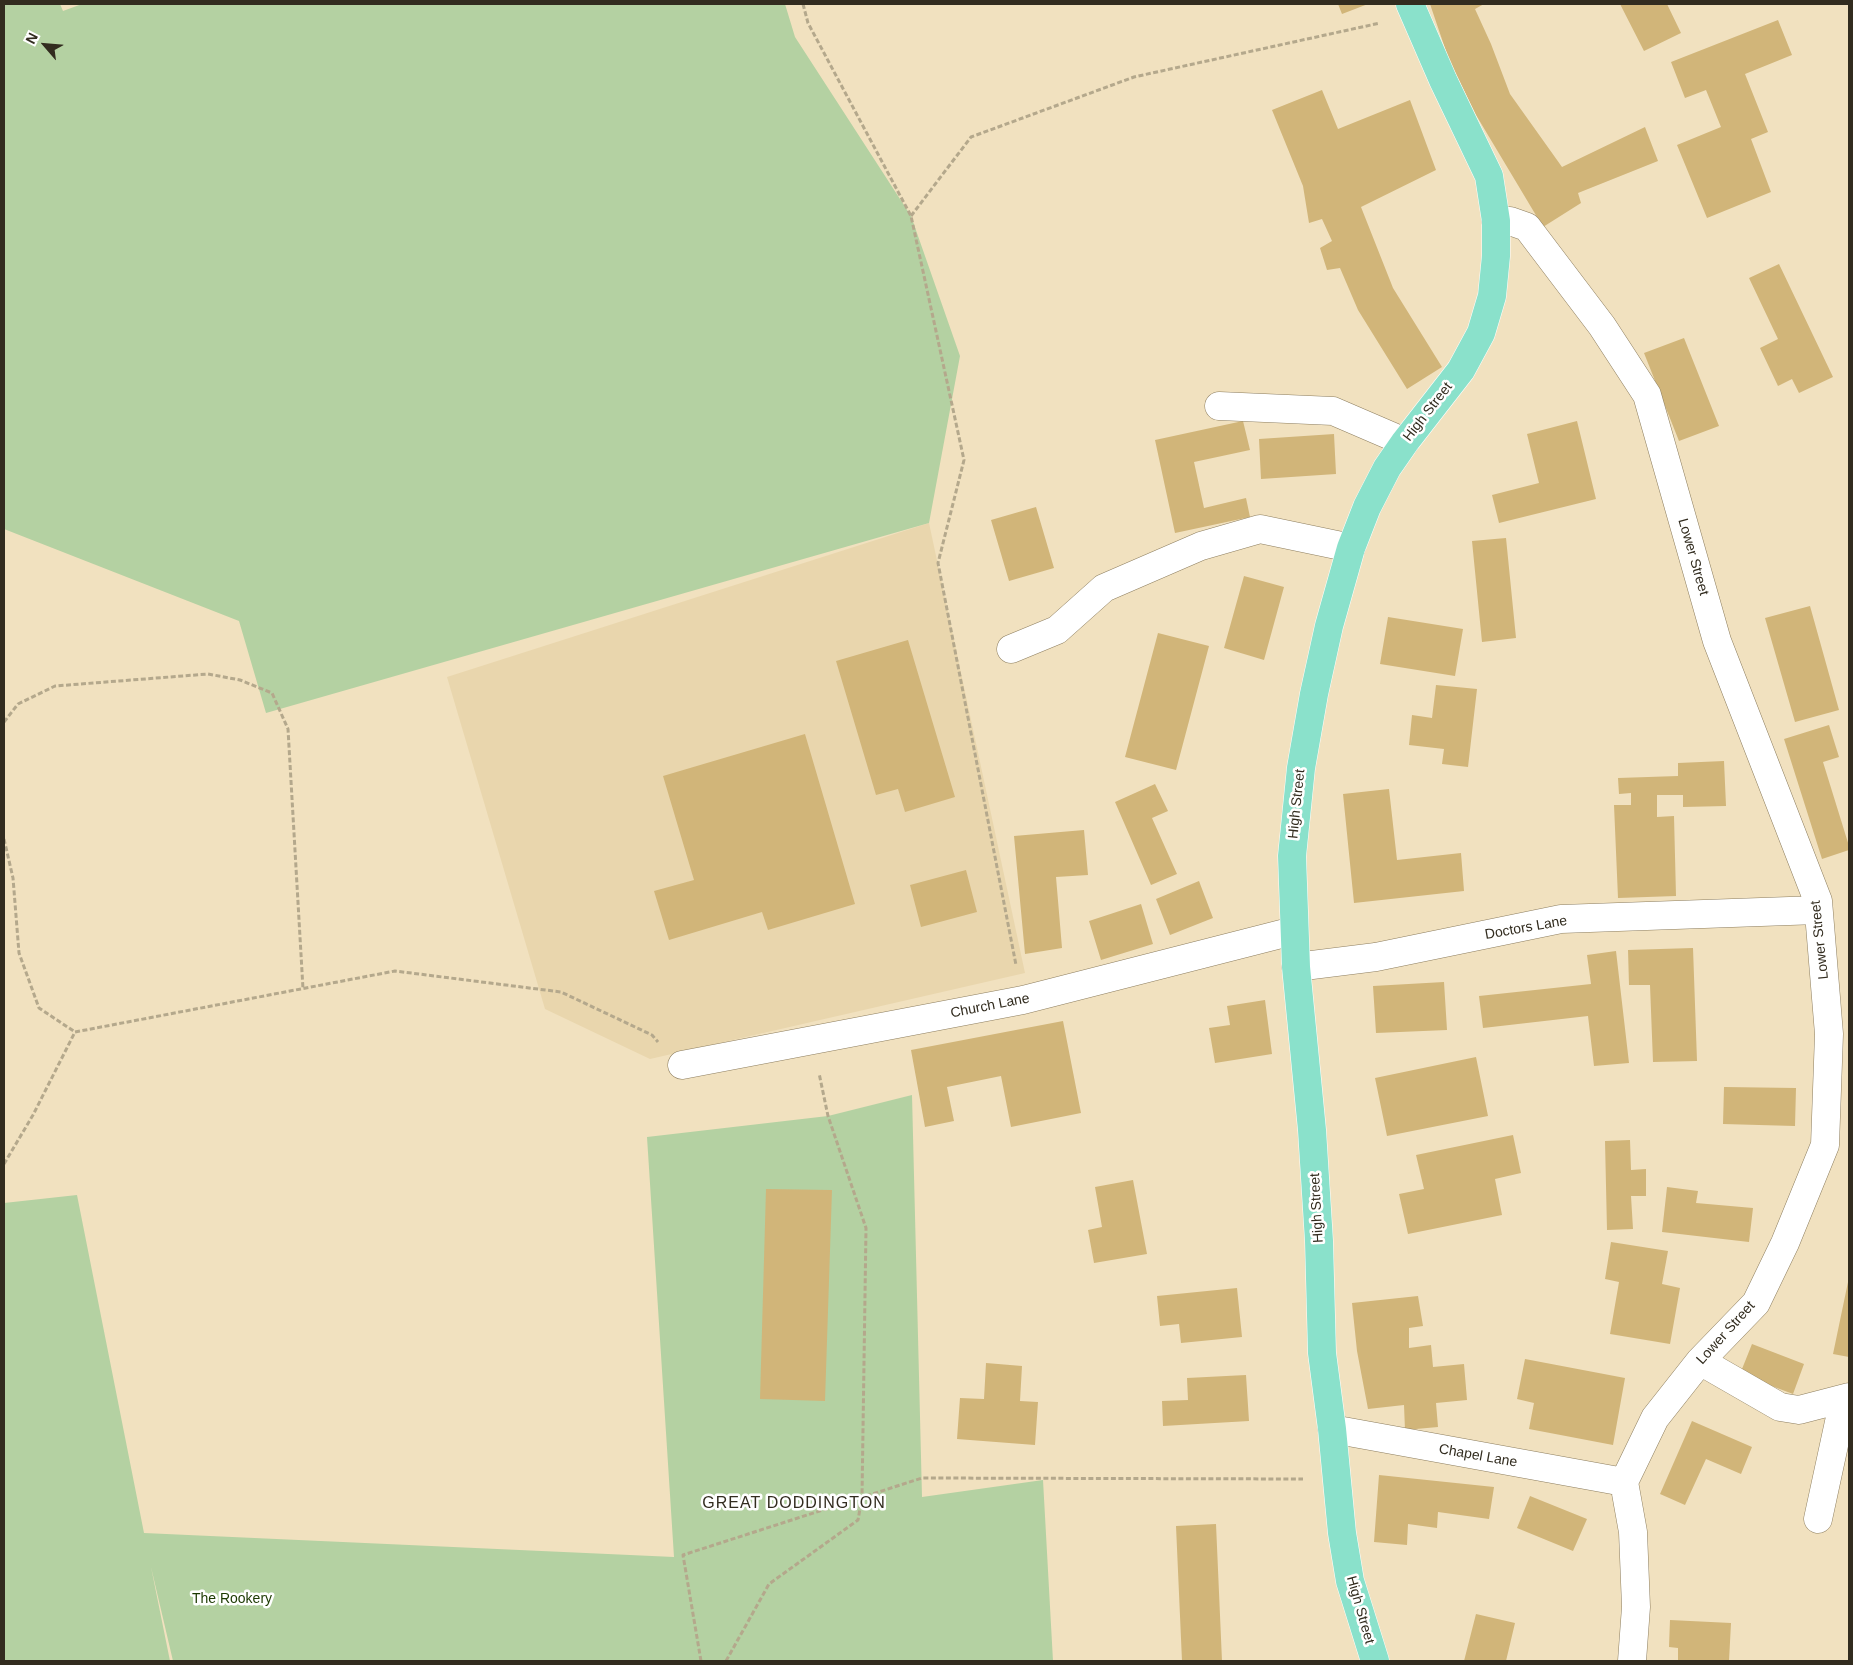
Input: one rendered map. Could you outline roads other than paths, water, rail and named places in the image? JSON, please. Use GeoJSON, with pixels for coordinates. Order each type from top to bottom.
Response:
{"type":"FeatureCollection","features":[{"type":"Feature","properties":{"kind":"main road","name":"High Street"},"geometry":{"type":"LineString","coordinates":[[1375,1661],[1350,1581],[1342,1534],[1332,1429],[1322,1353],[1319,1242],[1312,1130],[1293,931],[1292,856],[1301,768],[1329,626],[1351,548],[1367,507],[1387,468],[1461,370],[1481,333],[1492,296],[1496,256],[1496,221],[1489,176],[1412,10]]}},
{"type":"Feature","properties":{"kind":"street","name":"Lower Street"},"geometry":{"type":"LineString","coordinates":[[1496,221],[1510,221],[1527,227],[1602,326],[1647,395],[1716,641],[1818,901],[1828,1034],[1825,1145],[1785,1243],[1756,1303],[1700,1361],[1655,1418],[1624,1482]]}},
{"type":"Feature","properties":{"kind":"street"},"geometry":{"type":"LineString","coordinates":[[1219,406],[1332,411],[1405,442]]}},
{"type":"Feature","properties":{"kind":"street"},"geometry":{"type":"LineString","coordinates":[[1011,649],[1057,630],[1104,588],[1201,546],[1260,529],[1351,548]]}},
{"type":"Feature","properties":{"kind":"street","name":"Doctors Lane"},"geometry":{"type":"LineString","coordinates":[[1296,967],[1376,957],[1561,919],[1818,910]]}},
{"type":"Feature","properties":{"kind":"street","name":"Church Lane"},"geometry":{"type":"LineString","coordinates":[[682,1065],[1023,1000],[1293,931]]}},
{"type":"Feature","properties":{"kind":"street"},"geometry":{"type":"LineString","coordinates":[[1700,1361],[1780,1407],[1799,1410],[1847,1398],[1818,1519]]}},
{"type":"Feature","properties":{"kind":"street","name":"Chapel Lane"},"geometry":{"type":"LineString","coordinates":[[1332,1429],[1624,1482]]}},
{"type":"Feature","properties":{"kind":"street"},"geometry":{"type":"LineString","coordinates":[[1624,1482],[1633,1532],[1636,1607],[1632,1661]]}},
{"type":"Feature","properties":{"kind":"district","name":"GREAT DODDINGTON"},"geometry":{"type":"Point","coordinates":[794,1504]}},
{"type":"Feature","properties":{"kind":"park label","name":"The Rookery"},"geometry":{"type":"Point","coordinates":[232,1599]}}]}
